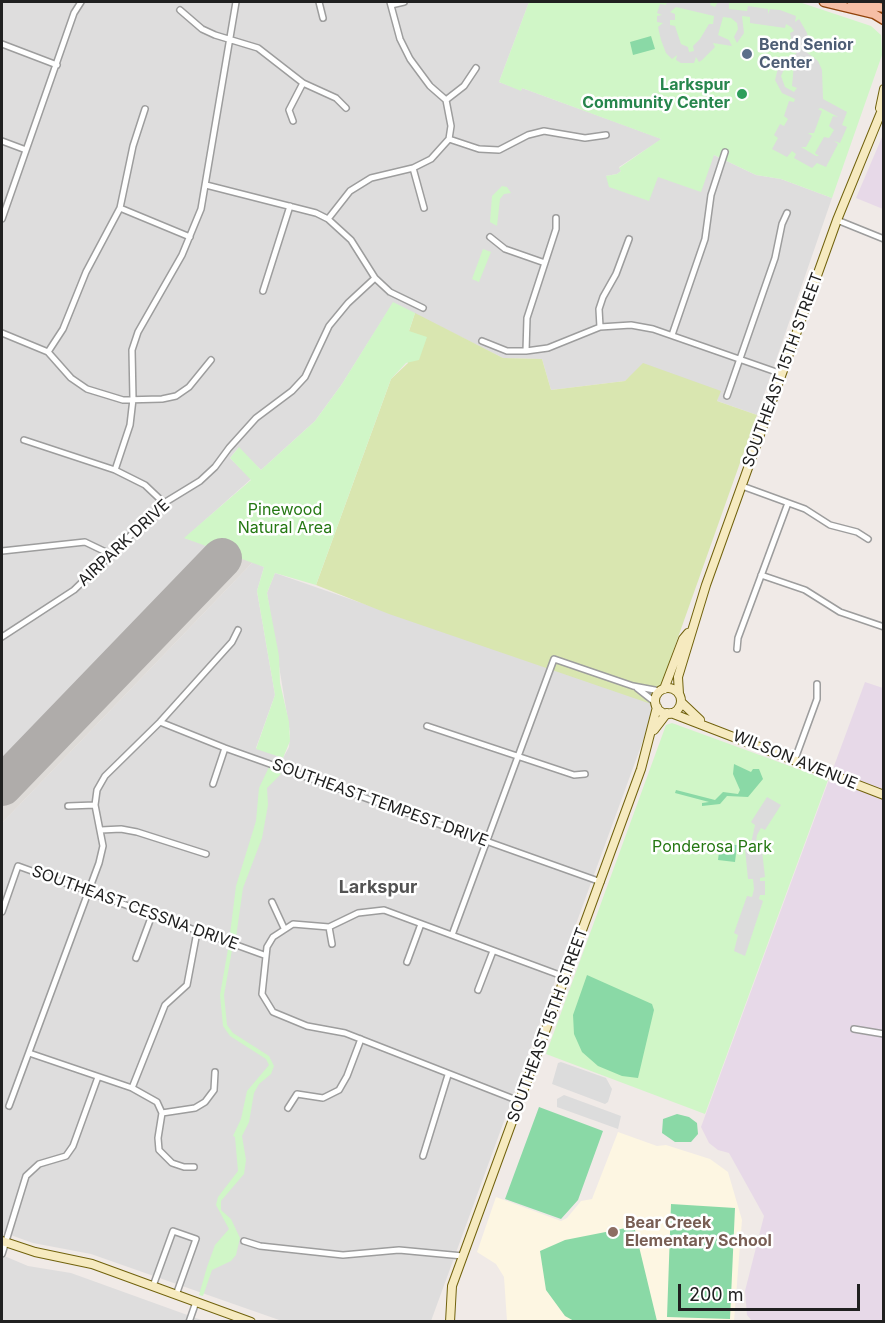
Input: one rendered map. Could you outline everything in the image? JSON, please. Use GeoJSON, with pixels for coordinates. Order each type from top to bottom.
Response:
{"type":"FeatureCollection","features":[{"type":"Feature","properties":{"kind":"main road"},"geometry":{"type":"LineString","coordinates":[[824,2],[880,16],[884,20]]}},
{"type":"Feature","properties":{"kind":"main road"},"geometry":{"type":"LineString","coordinates":[[852,2],[884,8]]}},
{"type":"Feature","properties":{"kind":"main road","name":"SOUTHEAST 15TH STREET"},"geometry":{"type":"LineString","coordinates":[[680,698],[678,676],[691,629],[837,220],[881,109],[884,89]]}},
{"type":"Feature","properties":{"kind":"main road","name":"SOUTHEAST 15TH STREET"},"geometry":{"type":"LineString","coordinates":[[662,690],[683,639],[691,629]]}},
{"type":"Feature","properties":{"kind":"main road"},"geometry":{"type":"LineString","coordinates":[[672,689],[680,698],[678,709],[669,713],[657,705],[662,690],[672,689]]}},
{"type":"Feature","properties":{"kind":"main road","name":"WILSON AVENUE"},"geometry":{"type":"LineString","coordinates":[[680,698],[706,724]]}},
{"type":"Feature","properties":{"kind":"main road","name":"SOUTHEAST 15TH STREET"},"geometry":{"type":"LineString","coordinates":[[450,1322],[452,1286],[654,730],[657,705]]}},
{"type":"Feature","properties":{"kind":"main road","name":"SOUTHEAST 15TH STREET"},"geometry":{"type":"LineString","coordinates":[[654,730],[669,713]]}},
{"type":"Feature","properties":{"kind":"main road","name":"WILSON AVENUE"},"geometry":{"type":"LineString","coordinates":[[669,713],[706,724],[884,795]]}},
{"type":"Feature","properties":{"kind":"main road"},"geometry":{"type":"LineString","coordinates":[[3,1242],[35,1252],[88,1263],[251,1322]]}},
{"type":"Feature","properties":{"kind":"street"},"geometry":{"type":"LineString","coordinates":[[2,219],[74,13],[81,2]]}},
{"type":"Feature","properties":{"kind":"street"},"geometry":{"type":"LineString","coordinates":[[115,470],[124,449],[133,399],[132,350],[138,332],[159,299],[190,237],[201,209],[228,38],[236,2]]}},
{"type":"Feature","properties":{"kind":"street"},"geometry":{"type":"LineString","coordinates":[[319,2],[323,18]]}},
{"type":"Feature","properties":{"kind":"street"},"geometry":{"type":"LineString","coordinates":[[328,219],[350,191],[371,178],[413,168],[438,153],[449,139],[450,113],[446,100],[430,86],[410,59],[400,39],[390,3],[404,2]]}},
{"type":"Feature","properties":{"kind":"street"},"geometry":{"type":"LineString","coordinates":[[180,10],[202,29],[258,48],[303,82],[336,98],[346,108]]}},
{"type":"Feature","properties":{"kind":"street"},"geometry":{"type":"LineString","coordinates":[[2,44],[57,65]]}},
{"type":"Feature","properties":{"kind":"street"},"geometry":{"type":"LineString","coordinates":[[446,100],[464,86],[476,68]]}},
{"type":"Feature","properties":{"kind":"street"},"geometry":{"type":"LineString","coordinates":[[293,121],[289,110],[303,82]]}},
{"type":"Feature","properties":{"kind":"street"},"geometry":{"type":"LineString","coordinates":[[48,352],[63,330],[86,272],[120,208],[133,146],[145,109]]}},
{"type":"Feature","properties":{"kind":"street"},"geometry":{"type":"LineString","coordinates":[[449,139],[478,149],[500,150],[528,135],[544,131],[585,138],[606,135]]}},
{"type":"Feature","properties":{"kind":"street"},"geometry":{"type":"LineString","coordinates":[[2,141],[26,150]]}},
{"type":"Feature","properties":{"kind":"street"},"geometry":{"type":"LineString","coordinates":[[672,335],[705,239],[711,195],[725,152]]}},
{"type":"Feature","properties":{"kind":"street"},"geometry":{"type":"LineString","coordinates":[[413,168],[424,208]]}},
{"type":"Feature","properties":{"kind":"street"},"geometry":{"type":"LineString","coordinates":[[206,185],[290,206],[328,219],[351,240],[375,278],[390,292],[423,308]]}},
{"type":"Feature","properties":{"kind":"street"},"geometry":{"type":"LineString","coordinates":[[263,291],[290,206]]}},
{"type":"Feature","properties":{"kind":"street"},"geometry":{"type":"LineString","coordinates":[[120,208],[190,237]]}},
{"type":"Feature","properties":{"kind":"street"},"geometry":{"type":"LineString","coordinates":[[728,396],[775,258],[782,224],[787,213]]}},
{"type":"Feature","properties":{"kind":"street"},"geometry":{"type":"LineString","coordinates":[[526,351],[527,318],[556,230],[556,218]]}},
{"type":"Feature","properties":{"kind":"street"},"geometry":{"type":"LineString","coordinates":[[837,220],[884,239]]}},
{"type":"Feature","properties":{"kind":"street"},"geometry":{"type":"LineString","coordinates":[[490,237],[505,249],[545,263]]}},
{"type":"Feature","properties":{"kind":"street"},"geometry":{"type":"LineString","coordinates":[[600,327],[599,309],[616,274],[629,239]]}},
{"type":"Feature","properties":{"kind":"street","name":"AIRPARK DRIVE"},"geometry":{"type":"LineString","coordinates":[[2,637],[74,590],[164,503],[200,481],[215,468],[229,448],[256,418],[292,391],[305,377],[329,326],[348,303],[375,278]]}},
{"type":"Feature","properties":{"kind":"street"},"geometry":{"type":"LineString","coordinates":[[482,342],[507,351],[526,351],[548,348],[600,327],[631,325],[672,335],[782,374]]}},
{"type":"Feature","properties":{"kind":"street"},"geometry":{"type":"LineString","coordinates":[[2,333],[48,352],[71,378],[87,389],[115,399],[162,399],[176,396],[189,387],[210,360]]}},
{"type":"Feature","properties":{"kind":"street"},"geometry":{"type":"LineString","coordinates":[[24,440],[115,470],[144,485],[164,503]]}},
{"type":"Feature","properties":{"kind":"street"},"geometry":{"type":"LineString","coordinates":[[742,486],[805,509],[830,525],[857,532],[868,539]]}},
{"type":"Feature","properties":{"kind":"street"},"geometry":{"type":"LineString","coordinates":[[737,649],[738,638],[788,503]]}},
{"type":"Feature","properties":{"kind":"street"},"geometry":{"type":"LineString","coordinates":[[2,551],[86,542],[110,554]]}},
{"type":"Feature","properties":{"kind":"street"},"geometry":{"type":"LineString","coordinates":[[761,575],[805,590],[840,612],[884,627]]}},
{"type":"Feature","properties":{"kind":"street"},"geometry":{"type":"LineString","coordinates":[[9,1106],[103,846],[102,830],[95,805],[97,790],[105,776],[160,722],[232,642],[238,630]]}},
{"type":"Feature","properties":{"kind":"street"},"geometry":{"type":"LineString","coordinates":[[452,935],[554,659],[633,686],[662,690]]}},
{"type":"Feature","properties":{"kind":"street"},"geometry":{"type":"LineString","coordinates":[[795,759],[818,699],[817,684]]}},
{"type":"Feature","properties":{"kind":"street"},"geometry":{"type":"LineString","coordinates":[[633,686],[657,705]]}},
{"type":"Feature","properties":{"kind":"street","name":"SOUTHEAST TEMPEST DRIVE"},"geometry":{"type":"LineString","coordinates":[[160,722],[225,748],[600,882]]}},
{"type":"Feature","properties":{"kind":"street"},"geometry":{"type":"LineString","coordinates":[[427,726],[574,775],[585,774]]}},
{"type":"Feature","properties":{"kind":"street"},"geometry":{"type":"LineString","coordinates":[[213,784],[225,748]]}},
{"type":"Feature","properties":{"kind":"street"},"geometry":{"type":"LineString","coordinates":[[68,806],[95,805]]}},
{"type":"Feature","properties":{"kind":"street"},"geometry":{"type":"LineString","coordinates":[[102,830],[121,829],[137,832],[206,854]]}},
{"type":"Feature","properties":{"kind":"street","name":"SOUTHEAST CESSNA DRIVE"},"geometry":{"type":"LineString","coordinates":[[2,912],[18,866],[264,955]]}},
{"type":"Feature","properties":{"kind":"street"},"geometry":{"type":"LineString","coordinates":[[272,902],[284,928]]}},
{"type":"Feature","properties":{"kind":"street"},"geometry":{"type":"LineString","coordinates":[[519,1101],[337,1030],[307,1026],[273,1012],[262,994],[264,955],[273,937],[292,924],[329,927],[358,913],[384,910],[565,977]]}},
{"type":"Feature","properties":{"kind":"street"},"geometry":{"type":"LineString","coordinates":[[136,958],[152,915]]}},
{"type":"Feature","properties":{"kind":"street"},"geometry":{"type":"LineString","coordinates":[[407,962],[421,924]]}},
{"type":"Feature","properties":{"kind":"street"},"geometry":{"type":"LineString","coordinates":[[329,927],[332,945]]}},
{"type":"Feature","properties":{"kind":"street"},"geometry":{"type":"LineString","coordinates":[[132,1088],[165,1005],[187,986],[198,932]]}},
{"type":"Feature","properties":{"kind":"street"},"geometry":{"type":"LineString","coordinates":[[478,990],[493,951]]}},
{"type":"Feature","properties":{"kind":"street"},"geometry":{"type":"LineString","coordinates":[[854,1029],[884,1034]]}},
{"type":"Feature","properties":{"kind":"street"},"geometry":{"type":"LineString","coordinates":[[288,1108],[297,1094],[323,1098],[339,1090],[347,1076],[361,1039]]}},
{"type":"Feature","properties":{"kind":"street"},"geometry":{"type":"LineString","coordinates":[[29,1053],[132,1088],[157,1102],[162,1113],[158,1137],[159,1150],[171,1163],[194,1167]]}},
{"type":"Feature","properties":{"kind":"street"},"geometry":{"type":"LineString","coordinates":[[162,1113],[195,1108],[205,1102],[214,1090],[215,1072]]}},
{"type":"Feature","properties":{"kind":"street"},"geometry":{"type":"LineString","coordinates":[[423,1156],[448,1075]]}},
{"type":"Feature","properties":{"kind":"street"},"geometry":{"type":"LineString","coordinates":[[2,1254],[3,1242],[26,1176],[32,1169],[66,1156],[98,1077]]}},
{"type":"Feature","properties":{"kind":"street"},"geometry":{"type":"LineString","coordinates":[[153,1286],[173,1231],[196,1239],[176,1295]]}},
{"type":"Feature","properties":{"kind":"street"},"geometry":{"type":"LineString","coordinates":[[244,1240],[260,1246],[343,1255],[399,1250],[463,1256]]}},
{"type":"Feature","properties":{"kind":"street"},"geometry":{"type":"LineString","coordinates":[[189,1322],[196,1302]]}},
{"type":"Feature","properties":{"kind":"shaded area"},"geometry":{"type":"Polygon","coordinates":[[[2,2],[529,2],[499,82],[521,90],[522,88],[662,139],[619,167],[621,171],[617,174],[606,176],[658,177],[714,155],[756,175],[781,179],[832,198],[757,415],[717,401],[720,391],[638,370],[625,381],[551,390],[542,359],[503,358],[393,303],[342,384],[315,421],[261,470],[238,448],[230,458],[251,479],[185,538],[214,548],[2,765],[2,2]]]}},
{"type":"Feature","properties":{"kind":"shaded area"},"geometry":{"type":"Polygon","coordinates":[[[667,2],[711,2],[710,5],[715,7],[718,2],[729,2],[729,9],[747,11],[748,6],[768,9],[768,14],[770,9],[780,10],[796,16],[795,22],[799,19],[807,33],[810,50],[805,51],[818,61],[822,70],[823,99],[847,112],[842,125],[847,127],[840,143],[834,141],[838,144],[826,167],[817,163],[812,168],[794,158],[796,154],[792,151],[787,157],[772,149],[778,138],[774,135],[780,124],[784,126],[788,119],[784,116],[789,101],[794,102],[795,99],[782,93],[775,80],[779,64],[797,53],[793,51],[790,33],[794,31],[791,27],[786,24],[785,28],[750,23],[750,17],[742,16],[744,33],[737,43],[734,37],[738,29],[737,23],[731,18],[723,17],[718,35],[729,40],[732,46],[713,43],[715,47],[699,62],[696,57],[694,63],[681,63],[676,60],[677,55],[672,59],[666,53],[661,40],[658,27],[663,23],[657,22],[657,16],[662,15],[657,13],[660,4],[666,5],[667,2]],[[676,7],[670,12],[675,14],[675,20],[670,20],[670,25],[675,26],[681,44],[688,47],[689,52],[694,51],[693,46],[709,24],[713,24],[714,16],[676,7]],[[794,61],[785,67],[781,76],[785,87],[794,92],[797,88],[792,86],[794,64],[798,63],[794,61]],[[821,108],[818,109],[822,111],[814,133],[808,133],[812,136],[806,147],[801,147],[816,156],[819,156],[815,153],[824,137],[829,138],[834,130],[829,126],[833,116],[838,117],[821,108]]]}},
{"type":"Feature","properties":{"kind":"shaded area"},"geometry":{"type":"Polygon","coordinates":[[[882,137],[884,138],[883,209],[856,198],[882,137]]]}},
{"type":"Feature","properties":{"kind":"shaded area"},"geometry":{"type":"Polygon","coordinates":[[[214,548],[253,562],[2,823],[2,765],[214,548]]]}},
{"type":"Feature","properties":{"kind":"shaded area"},"geometry":{"type":"Polygon","coordinates":[[[253,562],[264,567],[257,591],[275,695],[256,748],[283,758],[289,747],[290,733],[267,593],[275,573],[656,705],[431,1321],[282,1321],[91,1254],[33,1243],[2,1232],[2,823],[253,562]]]}},
{"type":"Feature","properties":{"kind":"shaded area"},"geometry":{"type":"Polygon","coordinates":[[[865,682],[883,688],[883,1321],[752,1321],[747,1315],[745,1291],[764,1216],[729,1153],[718,1150],[709,1143],[701,1127],[865,682]]]}},
{"type":"Feature","properties":{"kind":"shaded area"},"geometry":{"type":"Polygon","coordinates":[[[767,797],[781,805],[765,830],[761,828],[757,835],[756,842],[761,842],[765,877],[760,878],[760,881],[765,881],[765,895],[760,895],[759,899],[763,901],[745,956],[734,951],[738,935],[734,933],[747,896],[752,897],[754,889],[753,879],[748,879],[745,849],[750,848],[755,825],[751,822],[767,797]]]}},
{"type":"Feature","properties":{"kind":"shaded area"},"geometry":{"type":"Polygon","coordinates":[[[561,1062],[606,1078],[612,1089],[608,1102],[605,1104],[552,1084],[558,1063],[561,1062]]]}},
{"type":"Feature","properties":{"kind":"shaded area"},"geometry":{"type":"Polygon","coordinates":[[[564,1095],[621,1116],[618,1129],[557,1107],[557,1099],[564,1095]]]}},
{"type":"Feature","properties":{"kind":"shaded area","name":"Bear Creek Elementary School"},"geometry":{"type":"Polygon","coordinates":[[[618,1132],[657,1146],[666,1145],[710,1159],[728,1172],[742,1220],[734,1321],[507,1321],[504,1277],[496,1264],[477,1252],[496,1197],[561,1221],[567,1218],[581,1201],[592,1199],[618,1132]]]}},
{"type":"Feature","properties":{"kind":"shaded area"},"geometry":{"type":"Polygon","coordinates":[[[2,1255],[28,1266],[71,1273],[204,1321],[2,1321],[2,1255]]]}},
{"type":"Feature","properties":{"kind":"green space"},"geometry":{"type":"Polygon","coordinates":[[[529,2],[799,2],[871,26],[881,35],[882,55],[832,198],[781,179],[756,175],[714,155],[701,192],[658,177],[649,201],[609,187],[606,176],[617,174],[621,171],[619,168],[661,139],[522,88],[521,91],[499,82],[529,2]]]}},
{"type":"Feature","properties":{"kind":"green space"},"geometry":{"type":"Polygon","coordinates":[[[651,36],[655,49],[633,55],[630,42],[651,36]]]}},
{"type":"Feature","properties":{"kind":"green space"},"geometry":{"type":"Polygon","coordinates":[[[502,186],[507,187],[511,193],[504,194],[500,199],[497,226],[490,222],[492,196],[502,186]]]}},
{"type":"Feature","properties":{"kind":"green space"},"geometry":{"type":"Polygon","coordinates":[[[483,249],[491,252],[479,282],[472,279],[483,249]]]}},
{"type":"Feature","properties":{"kind":"green space","name":"Pinewood Natural Area"},"geometry":{"type":"Polygon","coordinates":[[[393,302],[415,313],[409,331],[427,337],[419,360],[406,363],[391,379],[316,585],[275,573],[267,593],[279,656],[280,683],[289,722],[290,741],[283,758],[256,749],[275,695],[257,591],[264,567],[184,538],[251,480],[230,458],[239,447],[261,470],[315,421],[342,384],[393,302]]]}},
{"type":"Feature","properties":{"kind":"green space"},"geometry":{"type":"Polygon","coordinates":[[[415,313],[503,358],[542,359],[551,390],[625,381],[643,363],[721,391],[717,401],[757,415],[654,705],[389,614],[316,585],[391,379],[408,363],[409,331],[415,313]]]}},
{"type":"Feature","properties":{"kind":"green space","name":"Ponderosa Park"},"geometry":{"type":"Polygon","coordinates":[[[672,723],[828,780],[705,1114],[546,1054],[666,725],[672,723]]]}},
{"type":"Feature","properties":{"kind":"green space"},"geometry":{"type":"Polygon","coordinates":[[[734,764],[751,772],[753,769],[759,769],[763,779],[748,797],[727,796],[720,804],[702,806],[702,803],[709,802],[675,793],[676,790],[715,800],[723,792],[738,794],[740,790],[733,774],[734,764]]]}},
{"type":"Feature","properties":{"kind":"green space"},"geometry":{"type":"Polygon","coordinates":[[[269,767],[281,774],[267,788],[268,805],[262,838],[243,888],[236,937],[230,934],[236,886],[256,821],[259,788],[269,767]]]}},
{"type":"Feature","properties":{"kind":"green space"},"geometry":{"type":"Polygon","coordinates":[[[720,844],[737,845],[735,862],[718,860],[720,844]]]}},
{"type":"Feature","properties":{"kind":"green space"},"geometry":{"type":"Polygon","coordinates":[[[228,949],[232,950],[224,995],[227,1025],[233,1033],[269,1056],[274,1066],[271,1074],[259,1084],[254,1093],[249,1122],[242,1136],[246,1160],[244,1174],[221,1201],[221,1210],[231,1219],[240,1238],[236,1255],[231,1261],[212,1270],[203,1296],[199,1295],[215,1245],[229,1229],[216,1205],[218,1197],[238,1171],[235,1137],[233,1136],[241,1119],[247,1091],[269,1065],[266,1059],[230,1036],[223,1026],[220,995],[228,949]]]}},
{"type":"Feature","properties":{"kind":"green space"},"geometry":{"type":"Polygon","coordinates":[[[587,975],[652,1004],[654,1010],[638,1078],[622,1076],[598,1066],[582,1052],[574,1034],[573,1015],[587,975]]]}},
{"type":"Feature","properties":{"kind":"green space"},"geometry":{"type":"Polygon","coordinates":[[[539,1107],[603,1131],[578,1200],[561,1219],[505,1199],[539,1107]]]}},
{"type":"Feature","properties":{"kind":"green space"},"geometry":{"type":"Polygon","coordinates":[[[677,1114],[689,1117],[697,1123],[698,1134],[691,1142],[675,1142],[662,1133],[663,1119],[677,1114]]]}},
{"type":"Feature","properties":{"kind":"green space"},"geometry":{"type":"Polygon","coordinates":[[[671,1204],[735,1208],[730,1319],[667,1317],[671,1204]]]}},
{"type":"Feature","properties":{"kind":"green space"},"geometry":{"type":"Polygon","coordinates":[[[631,1227],[635,1230],[657,1321],[574,1321],[565,1316],[546,1290],[540,1251],[565,1240],[631,1227]]]}},
{"type":"Feature","properties":{"kind":"runway"},"geometry":{"type":"LineString","coordinates":[[2,786],[222,558]]}},
{"type":"Feature","properties":{"kind":"place","name":"Bend Senior Center"},"geometry":{"type":"Point","coordinates":[747,54]}},
{"type":"Feature","properties":{"kind":"place","name":"Larkspur Community Center"},"geometry":{"type":"Point","coordinates":[742,94]}},
{"type":"Feature","properties":{"kind":"place","name":"Bear Creek Elementary School"},"geometry":{"type":"Point","coordinates":[613,1232]}},
{"type":"Feature","properties":{"kind":"district","name":"Larkspur"},"geometry":{"type":"Point","coordinates":[378,888]}}]}
